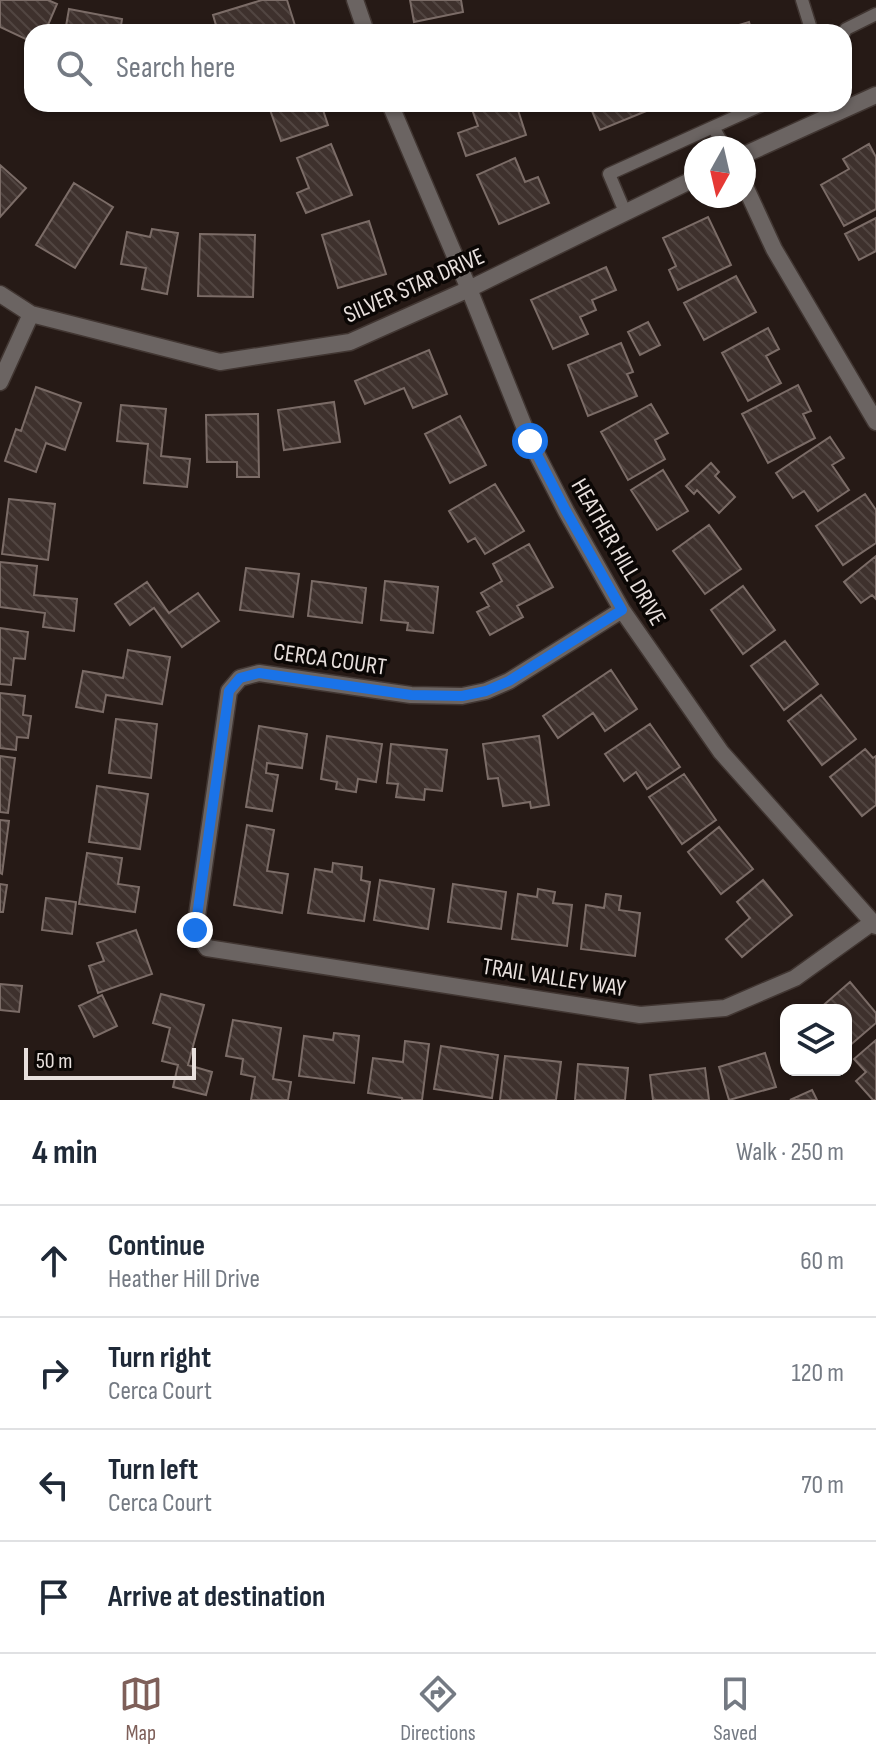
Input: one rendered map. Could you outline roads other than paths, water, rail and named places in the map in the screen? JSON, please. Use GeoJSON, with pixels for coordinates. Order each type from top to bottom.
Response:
{"type":"FeatureCollection","features":[{"type":"Feature","properties":{"kind":"street"},"geometry":{"type":"LineString","coordinates":[[355,0],[363,24]]}},
{"type":"Feature","properties":{"kind":"street"},"geometry":{"type":"LineString","coordinates":[[852,103],[876,95]]}},
{"type":"Feature","properties":{"kind":"street","name":"HEATHER HILL DRIVE"},"geometry":{"type":"LineString","coordinates":[[393,112],[530,441],[622,610],[721,752],[874,924]]}},
{"type":"Feature","properties":{"kind":"street"},"geometry":{"type":"LineString","coordinates":[[756,149],[830,112]]}},
{"type":"Feature","properties":{"kind":"street","name":"SILVER STAR DRIVE"},"geometry":{"type":"LineString","coordinates":[[0,294],[31,314],[220,362],[350,342],[469,289],[684,184]]}},
{"type":"Feature","properties":{"kind":"street"},"geometry":{"type":"LineString","coordinates":[[755,208],[774,249],[876,422]]}},
{"type":"Feature","properties":{"kind":"street"},"geometry":{"type":"LineString","coordinates":[[0,382],[31,314]]}},
{"type":"Feature","properties":{"kind":"street","name":"CERCA COURT"},"geometry":{"type":"LineString","coordinates":[[207,948],[195,930],[229,691],[240,678],[259,673],[411,695],[462,696],[486,691],[509,681],[622,610]]}},
{"type":"Feature","properties":{"kind":"street","name":"TRAIL VALLEY WAY"},"geometry":{"type":"LineString","coordinates":[[207,948],[640,1015],[725,1008],[795,978],[874,924]]}},
{"type":"Feature","properties":{"kind":"lane"},"geometry":{"type":"LineString","coordinates":[[802,0],[810,24]]}},
{"type":"Feature","properties":{"kind":"lane"},"geometry":{"type":"LineString","coordinates":[[852,26],[876,14]]}},
{"type":"Feature","properties":{"kind":"lane"},"geometry":{"type":"LineString","coordinates":[[625,212],[609,174],[746,112]]}},
{"type":"Feature","properties":{"kind":"lane"},"geometry":{"type":"LineString","coordinates":[[713,127],[718,136]]}}]}
